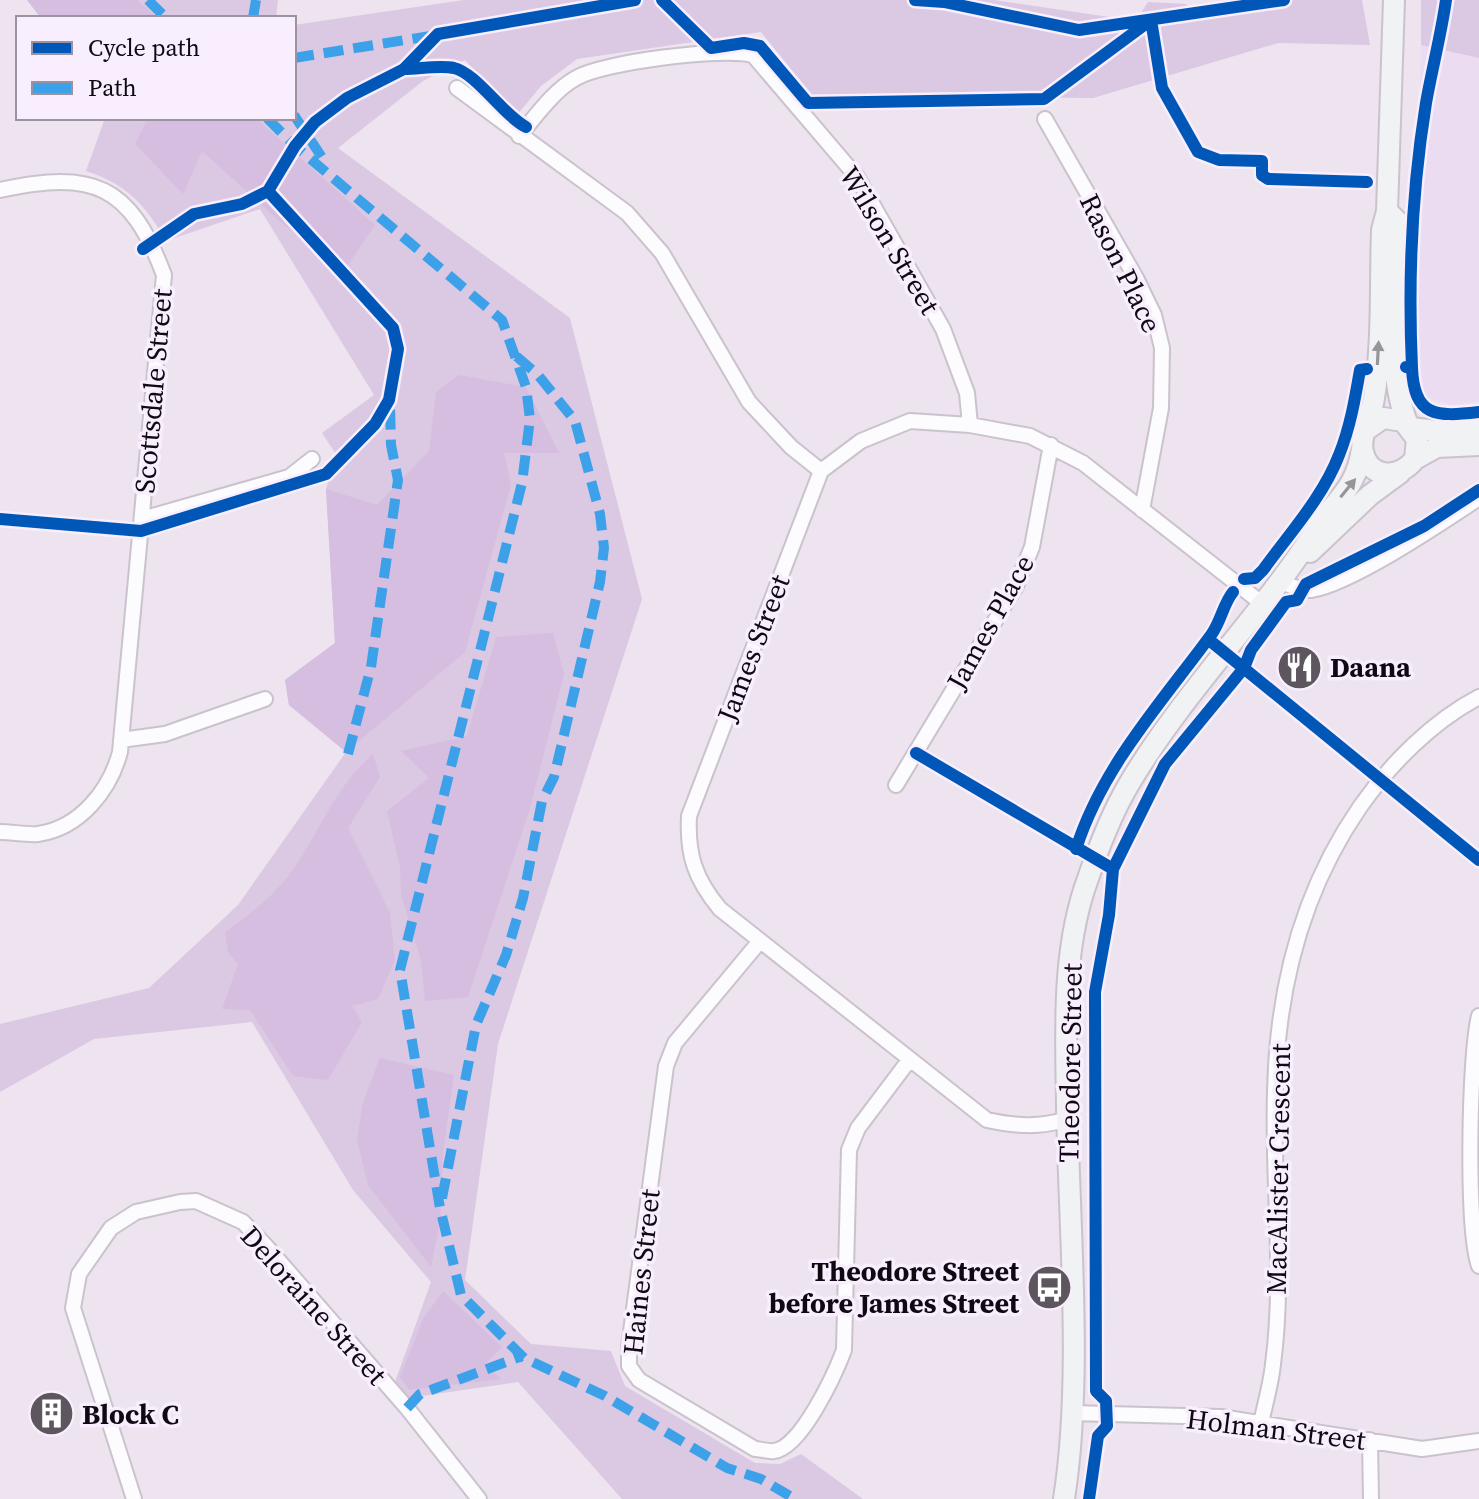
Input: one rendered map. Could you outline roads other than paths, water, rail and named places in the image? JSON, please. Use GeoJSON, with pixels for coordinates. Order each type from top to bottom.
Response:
{"type":"FeatureCollection","features":[{"type":"Feature","properties":{"kind":"main road"},"geometry":{"type":"LineString","coordinates":[[1394,0],[1387,211],[1399,223],[1400,398],[1409,426],[1418,443],[1409,465],[1392,474],[1379,472],[1368,463],[1364,440],[1387,418],[1409,426],[1437,431],[1479,427]]}},
{"type":"Feature","properties":{"kind":"main road","name":"Theodore Street"},"geometry":{"type":"LineString","coordinates":[[1073,1499],[1065,1029],[1070,958],[1079,910],[1100,843],[1141,765],[1286,576],[1323,519],[1354,483],[1375,393],[1382,230],[1387,211]]}},
{"type":"Feature","properties":{"kind":"main road","name":"Theodore Street"},"geometry":{"type":"LineString","coordinates":[[1286,576],[1370,495],[1409,465],[1437,447],[1479,445]]}},
{"type":"Feature","properties":{"kind":"main road","name":"Theodore Street"},"geometry":{"type":"LineString","coordinates":[[1064,1499],[1071,1413]]}},
{"type":"Feature","properties":{"kind":"street","name":"Wilson Street"},"geometry":{"type":"LineString","coordinates":[[519,136],[563,86],[590,71],[721,52],[753,55],[857,177],[943,329],[967,393],[970,425]]}},
{"type":"Feature","properties":{"kind":"street"},"geometry":{"type":"LineString","coordinates":[[457,88],[627,213],[647,233],[662,253],[749,402],[791,447],[821,471],[861,441],[910,421],[970,425],[1017,433],[1051,445],[1083,463],[1264,605]]}},
{"type":"Feature","properties":{"kind":"street","name":"Rason Place"},"geometry":{"type":"LineString","coordinates":[[1045,119],[1154,315],[1162,348],[1161,408],[1142,510]]}},
{"type":"Feature","properties":{"kind":"street","name":"Scottsdale Street"},"geometry":{"type":"LineString","coordinates":[[0,190],[67,179],[93,186],[136,213],[164,275],[121,740],[115,770],[98,799],[72,821],[37,834],[0,832]]}},
{"type":"Feature","properties":{"kind":"street","name":"James Place"},"geometry":{"type":"LineString","coordinates":[[896,785],[1016,586],[1032,547],[1051,445]]}},
{"type":"Feature","properties":{"kind":"street"},"geometry":{"type":"LineString","coordinates":[[142,519],[289,477],[312,459]]}},
{"type":"Feature","properties":{"kind":"street","name":"James Street"},"geometry":{"type":"LineString","coordinates":[[821,471],[689,816],[693,869],[703,889],[720,909],[987,1120],[1011,1126],[1048,1125],[1067,1119]]}},
{"type":"Feature","properties":{"kind":"street"},"geometry":{"type":"LineString","coordinates":[[1286,576],[1303,590],[1326,585],[1422,535],[1479,498]]}},
{"type":"Feature","properties":{"kind":"street","name":"MacAlister Crescent"},"geometry":{"type":"LineString","coordinates":[[1261,1423],[1273,1363],[1279,1237],[1275,1092],[1280,1019],[1308,902],[1336,842],[1374,787],[1420,739],[1479,697]]}},
{"type":"Feature","properties":{"kind":"street"},"geometry":{"type":"LineString","coordinates":[[121,740],[165,734],[265,699]]}},
{"type":"Feature","properties":{"kind":"street","name":"Haines Street"},"geometry":{"type":"LineString","coordinates":[[760,941],[675,1043],[666,1066],[629,1347],[629,1366],[639,1380],[755,1449],[775,1451],[792,1442],[834,1377],[844,1350],[849,1150],[858,1128],[910,1059]]}},
{"type":"Feature","properties":{"kind":"street"},"geometry":{"type":"LineString","coordinates":[[1479,1016],[1473,1081],[1473,1236],[1479,1266]]}},
{"type":"Feature","properties":{"kind":"street","name":"Deloraine Street"},"geometry":{"type":"LineString","coordinates":[[135,1499],[73,1308],[79,1274],[111,1228],[151,1207],[196,1201],[243,1222],[266,1246],[407,1408],[479,1499]]}},
{"type":"Feature","properties":{"kind":"street","name":"Holman Street"},"geometry":{"type":"LineString","coordinates":[[1071,1413],[1221,1417],[1422,1449],[1479,1441]]}},
{"type":"Feature","properties":{"kind":"street"},"geometry":{"type":"LineString","coordinates":[[1370,1440],[1371,1499]]}},
{"type":"Feature","properties":{"kind":"place","name":"Daana"},"geometry":{"type":"Point","coordinates":[1299,667]}},
{"type":"Feature","properties":{"kind":"place","name":"Theodore Street before James Street"},"geometry":{"type":"Point","coordinates":[1050,1287]}},
{"type":"Feature","properties":{"kind":"place","name":"Block C"},"geometry":{"type":"Point","coordinates":[51,1414]}}]}
